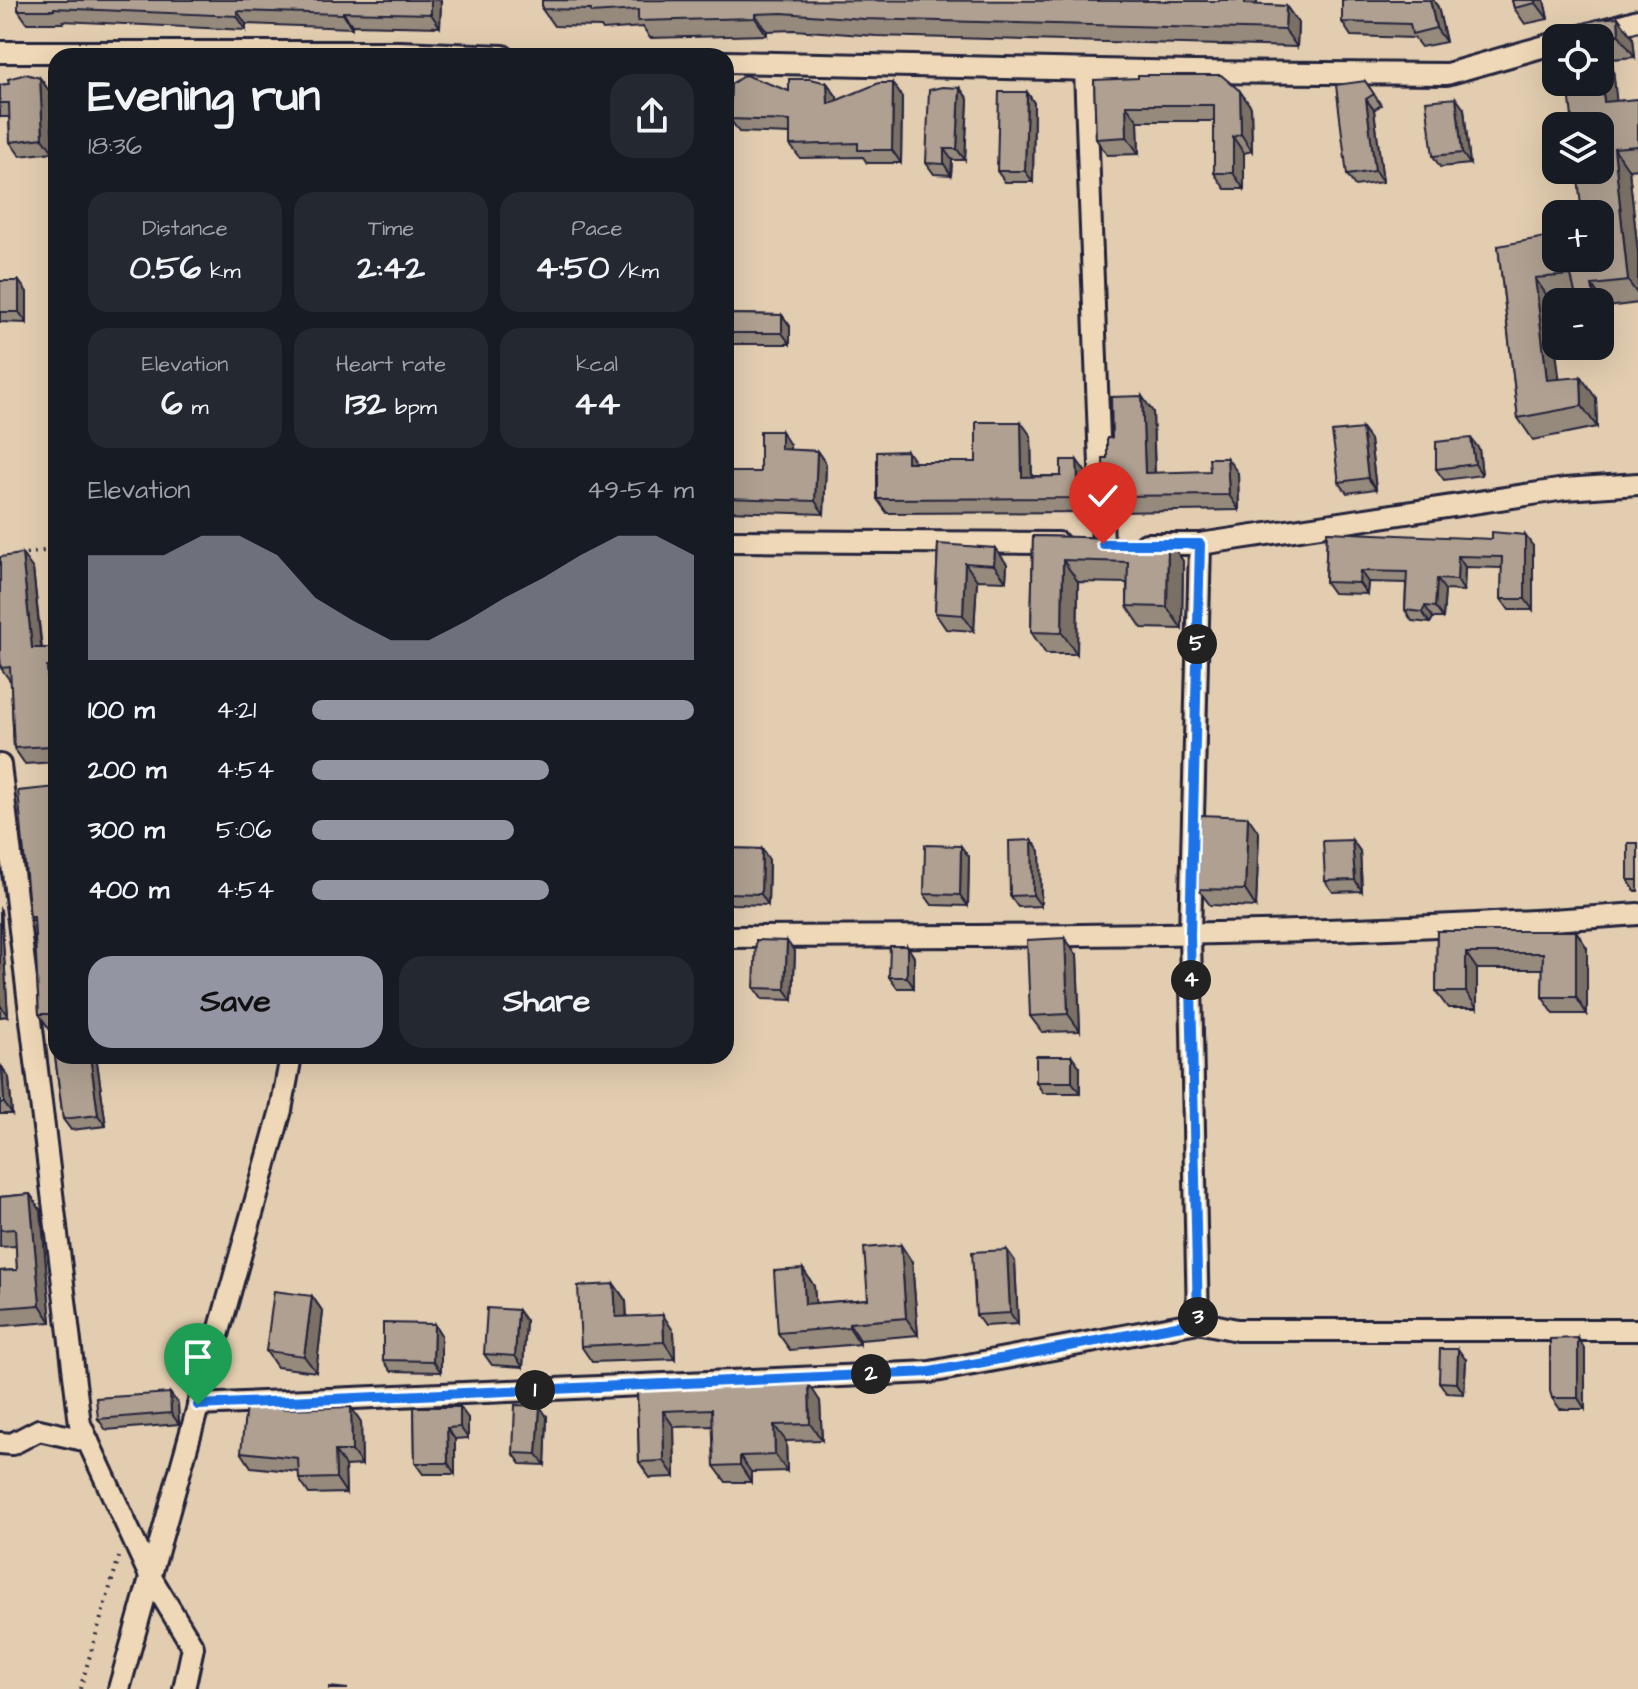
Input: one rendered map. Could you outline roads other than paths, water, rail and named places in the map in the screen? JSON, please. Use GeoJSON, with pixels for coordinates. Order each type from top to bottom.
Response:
{"type":"FeatureCollection","features":[{"type":"Feature","properties":{"kind":"street"},"geometry":{"type":"LineString","coordinates":[[1614,27],[1638,20]]}},
{"type":"Feature","properties":{"kind":"street"},"geometry":{"type":"LineString","coordinates":[[734,62],[1447,74],[1542,47]]}},
{"type":"Feature","properties":{"kind":"street"},"geometry":{"type":"LineString","coordinates":[[0,52],[48,52]]}},
{"type":"Feature","properties":{"kind":"street"},"geometry":{"type":"LineString","coordinates":[[1085,70],[1102,544]]}},
{"type":"Feature","properties":{"kind":"street"},"geometry":{"type":"LineString","coordinates":[[734,541],[1200,544],[1565,489],[1638,484]]}},
{"type":"Feature","properties":{"kind":"street"},"geometry":{"type":"LineString","coordinates":[[1198,1322],[1190,935],[1200,544]]}},
{"type":"Feature","properties":{"kind":"street"},"geometry":{"type":"LineString","coordinates":[[0,765],[80,1424],[150,1576],[193,1647],[184,1689]]}},
{"type":"Feature","properties":{"kind":"street"},"geometry":{"type":"LineString","coordinates":[[734,937],[1190,935],[1523,923],[1638,914]]}},
{"type":"Feature","properties":{"kind":"street"},"geometry":{"type":"LineString","coordinates":[[119,1689],[281,1110],[290,1064]]}},
{"type":"Feature","properties":{"kind":"street"},"geometry":{"type":"LineString","coordinates":[[198,1405],[930,1372],[1198,1322],[1237,1330],[1638,1330]]}},
{"type":"Feature","properties":{"kind":"street"},"geometry":{"type":"LineString","coordinates":[[0,1443],[12,1444],[39,1430],[88,1441]]}}]}
